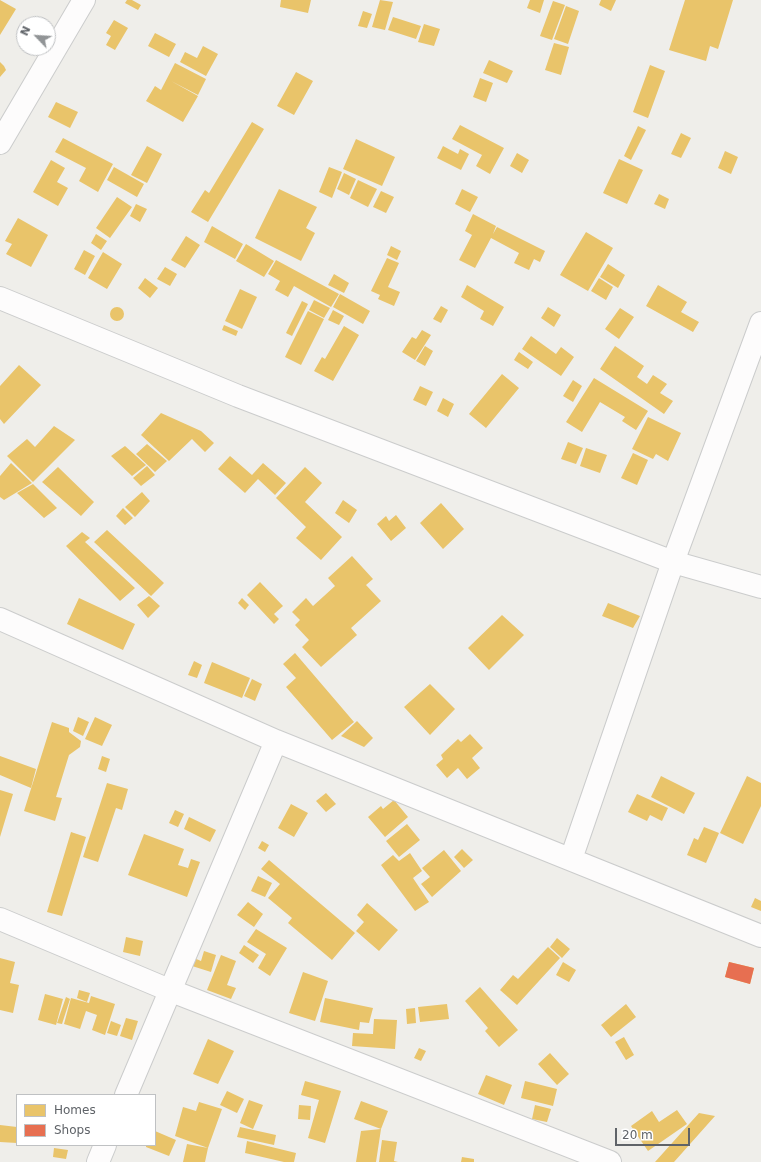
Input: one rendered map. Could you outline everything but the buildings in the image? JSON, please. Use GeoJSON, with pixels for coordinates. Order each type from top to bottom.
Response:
{"type":"FeatureCollection","features":[{"type":"Feature","properties":{"kind":"street"},"geometry":{"type":"LineString","coordinates":[[0,143],[84,0]]}},
{"type":"Feature","properties":{"kind":"street"},"geometry":{"type":"LineString","coordinates":[[0,298],[238,396],[673,562],[761,587]]}},
{"type":"Feature","properties":{"kind":"street"},"geometry":{"type":"LineString","coordinates":[[571,859],[673,562],[761,324]]}},
{"type":"Feature","properties":{"kind":"street"},"geometry":{"type":"LineString","coordinates":[[0,619],[276,741],[761,936]]}},
{"type":"Feature","properties":{"kind":"street"},"geometry":{"type":"LineString","coordinates":[[126,1094],[276,741]]}},
{"type":"Feature","properties":{"kind":"street"},"geometry":{"type":"LineString","coordinates":[[0,919],[170,990],[610,1162]]}},
{"type":"Feature","properties":{"kind":"street"},"geometry":{"type":"LineString","coordinates":[[98,1162],[105,1146]]}}]}
